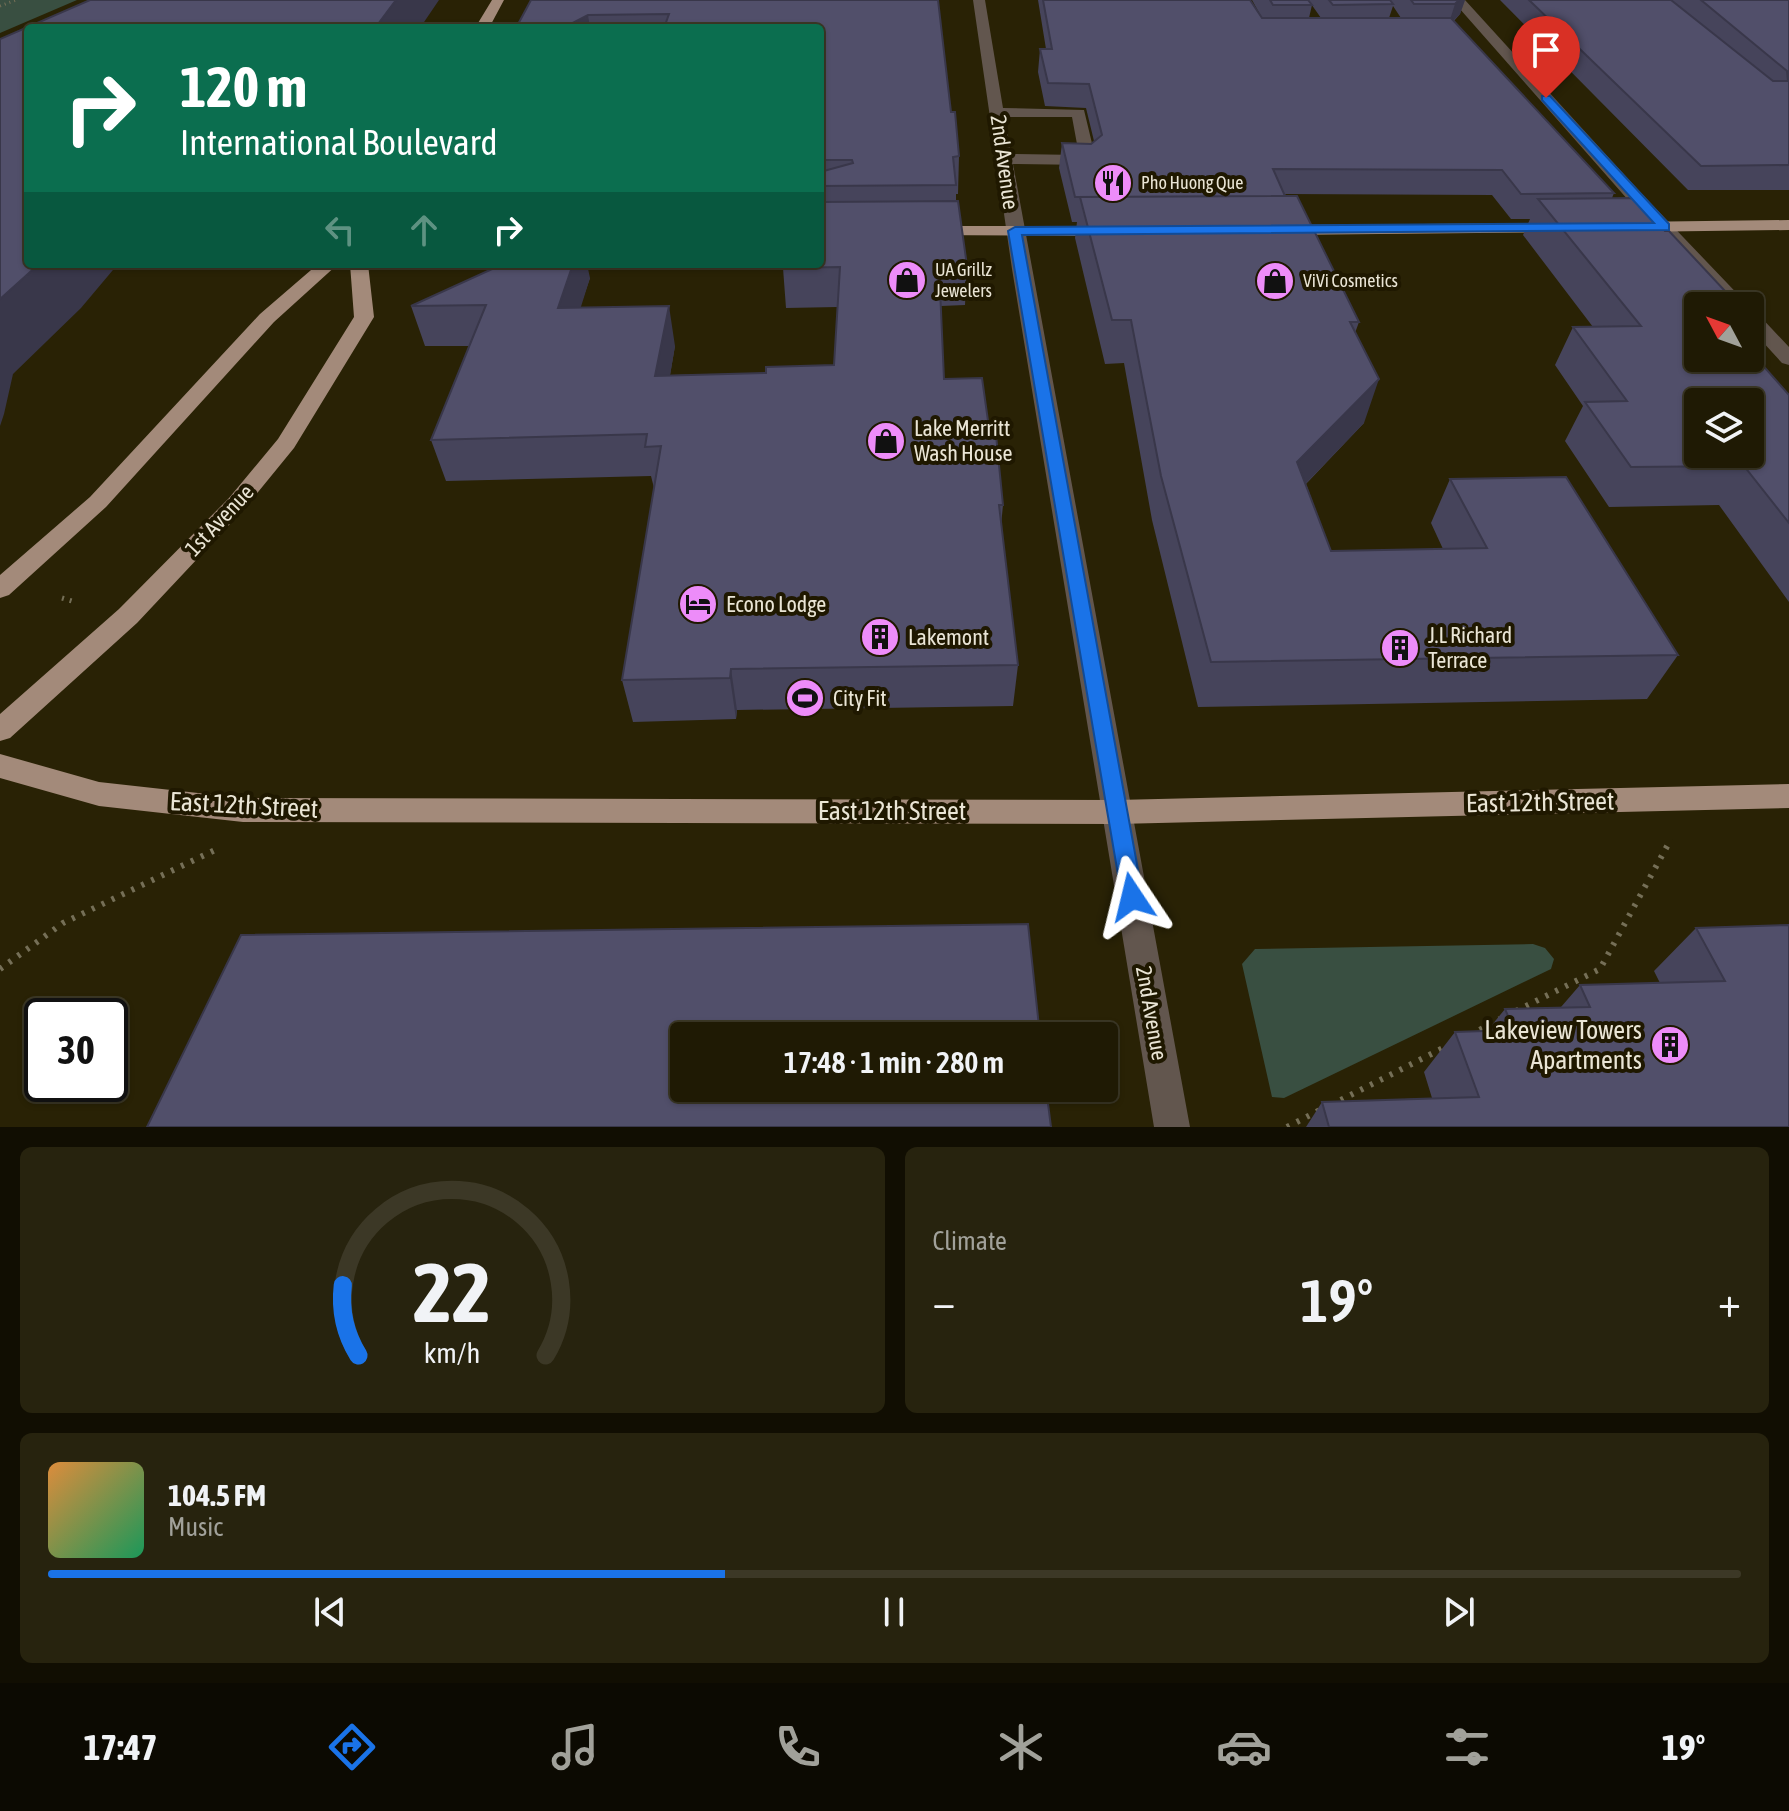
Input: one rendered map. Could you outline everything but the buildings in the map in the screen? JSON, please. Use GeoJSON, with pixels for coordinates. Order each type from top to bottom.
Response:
{"type":"FeatureCollection","features":[{"type":"Feature","properties":{"kind":"main road"},"geometry":{"type":"LineString","coordinates":[[484,24],[498,0]]}},
{"type":"Feature","properties":{"kind":"main road"},"geometry":{"type":"LineString","coordinates":[[1619,227],[1789,225]]}},
{"type":"Feature","properties":{"kind":"main road"},"geometry":{"type":"LineString","coordinates":[[1263,230],[1575,228]]}},
{"type":"Feature","properties":{"kind":"main road"},"geometry":{"type":"LineString","coordinates":[[906,231],[1129,231]]}},
{"type":"Feature","properties":{"kind":"main road"},"geometry":{"type":"LineString","coordinates":[[0,589],[98,502],[267,318],[324,268]]}},
{"type":"Feature","properties":{"kind":"main road","name":"1st Avenue"},"geometry":{"type":"LineString","coordinates":[[0,730],[128,616],[237,503],[286,443],[364,317],[359,268]]}},
{"type":"Feature","properties":{"kind":"main road","name":"East 12th Street"},"geometry":{"type":"LineString","coordinates":[[0,766],[99,794],[243,810],[1117,812],[1789,796]]}},
{"type":"Feature","properties":{"kind":"street","name":"2nd Avenue"},"geometry":{"type":"LineString","coordinates":[[979,0],[1015,231],[1172,1127]]}},
{"type":"Feature","properties":{"kind":"street"},"geometry":{"type":"LineString","coordinates":[[1458,0],[1727,292]]}},
{"type":"Feature","properties":{"kind":"street"},"geometry":{"type":"LineString","coordinates":[[1463,34],[1489,33]]}},
{"type":"Feature","properties":{"kind":"street"},"geometry":{"type":"LineString","coordinates":[[998,112],[1079,113],[1088,160],[1006,159]]}},
{"type":"Feature","properties":{"kind":"street"},"geometry":{"type":"LineString","coordinates":[[1764,332],[1789,359]]}},
{"type":"Feature","properties":{"kind":"path"},"geometry":{"type":"LineString","coordinates":[[0,6],[16,0]]}},
{"type":"Feature","properties":{"kind":"path"},"geometry":{"type":"LineString","coordinates":[[62,598],[75,602]]}},
{"type":"Feature","properties":{"kind":"path"},"geometry":{"type":"LineString","coordinates":[[1287,1127],[1600,969],[1692,799]]}},
{"type":"Feature","properties":{"kind":"path"},"geometry":{"type":"LineString","coordinates":[[0,969],[63,923],[229,843]]}},
{"type":"Feature","properties":{"kind":"green space"},"geometry":{"type":"Polygon","coordinates":[[[0,0],[77,0],[0,33],[0,0]]]}},
{"type":"Feature","properties":{"kind":"green space"},"geometry":{"type":"Polygon","coordinates":[[[1533,944],[1545,948],[1554,959],[1551,969],[1284,1098],[1272,1097],[1242,964],[1255,949],[1533,944]]]}},
{"type":"Feature","properties":{"kind":"place","name":"Pho Huong Que"},"geometry":{"type":"Point","coordinates":[1113,183]}},
{"type":"Feature","properties":{"kind":"place","name":"UA Grillz Jewelers"},"geometry":{"type":"Point","coordinates":[907,280]}},
{"type":"Feature","properties":{"kind":"place","name":"ViVi Cosmetics"},"geometry":{"type":"Point","coordinates":[1275,281]}},
{"type":"Feature","properties":{"kind":"place","name":"Lake Merritt Wash House"},"geometry":{"type":"Point","coordinates":[886,441]}},
{"type":"Feature","properties":{"kind":"place","name":"Econo Lodge"},"geometry":{"type":"Point","coordinates":[698,604]}},
{"type":"Feature","properties":{"kind":"place","name":"Lakemont"},"geometry":{"type":"Point","coordinates":[880,637]}},
{"type":"Feature","properties":{"kind":"place","name":"J.L Richard Terrace"},"geometry":{"type":"Point","coordinates":[1400,648]}},
{"type":"Feature","properties":{"kind":"place","name":"City Fit"},"geometry":{"type":"Point","coordinates":[805,698]}},
{"type":"Feature","properties":{"kind":"place","name":"Lakeview Towers Apartments"},"geometry":{"type":"Point","coordinates":[1670,1045]}},
{"type":"Feature","properties":{"kind":"route"},"geometry":{"type":"LineString","coordinates":[[1132,897],[1015,231],[1665,227],[1546,98]]}}]}
